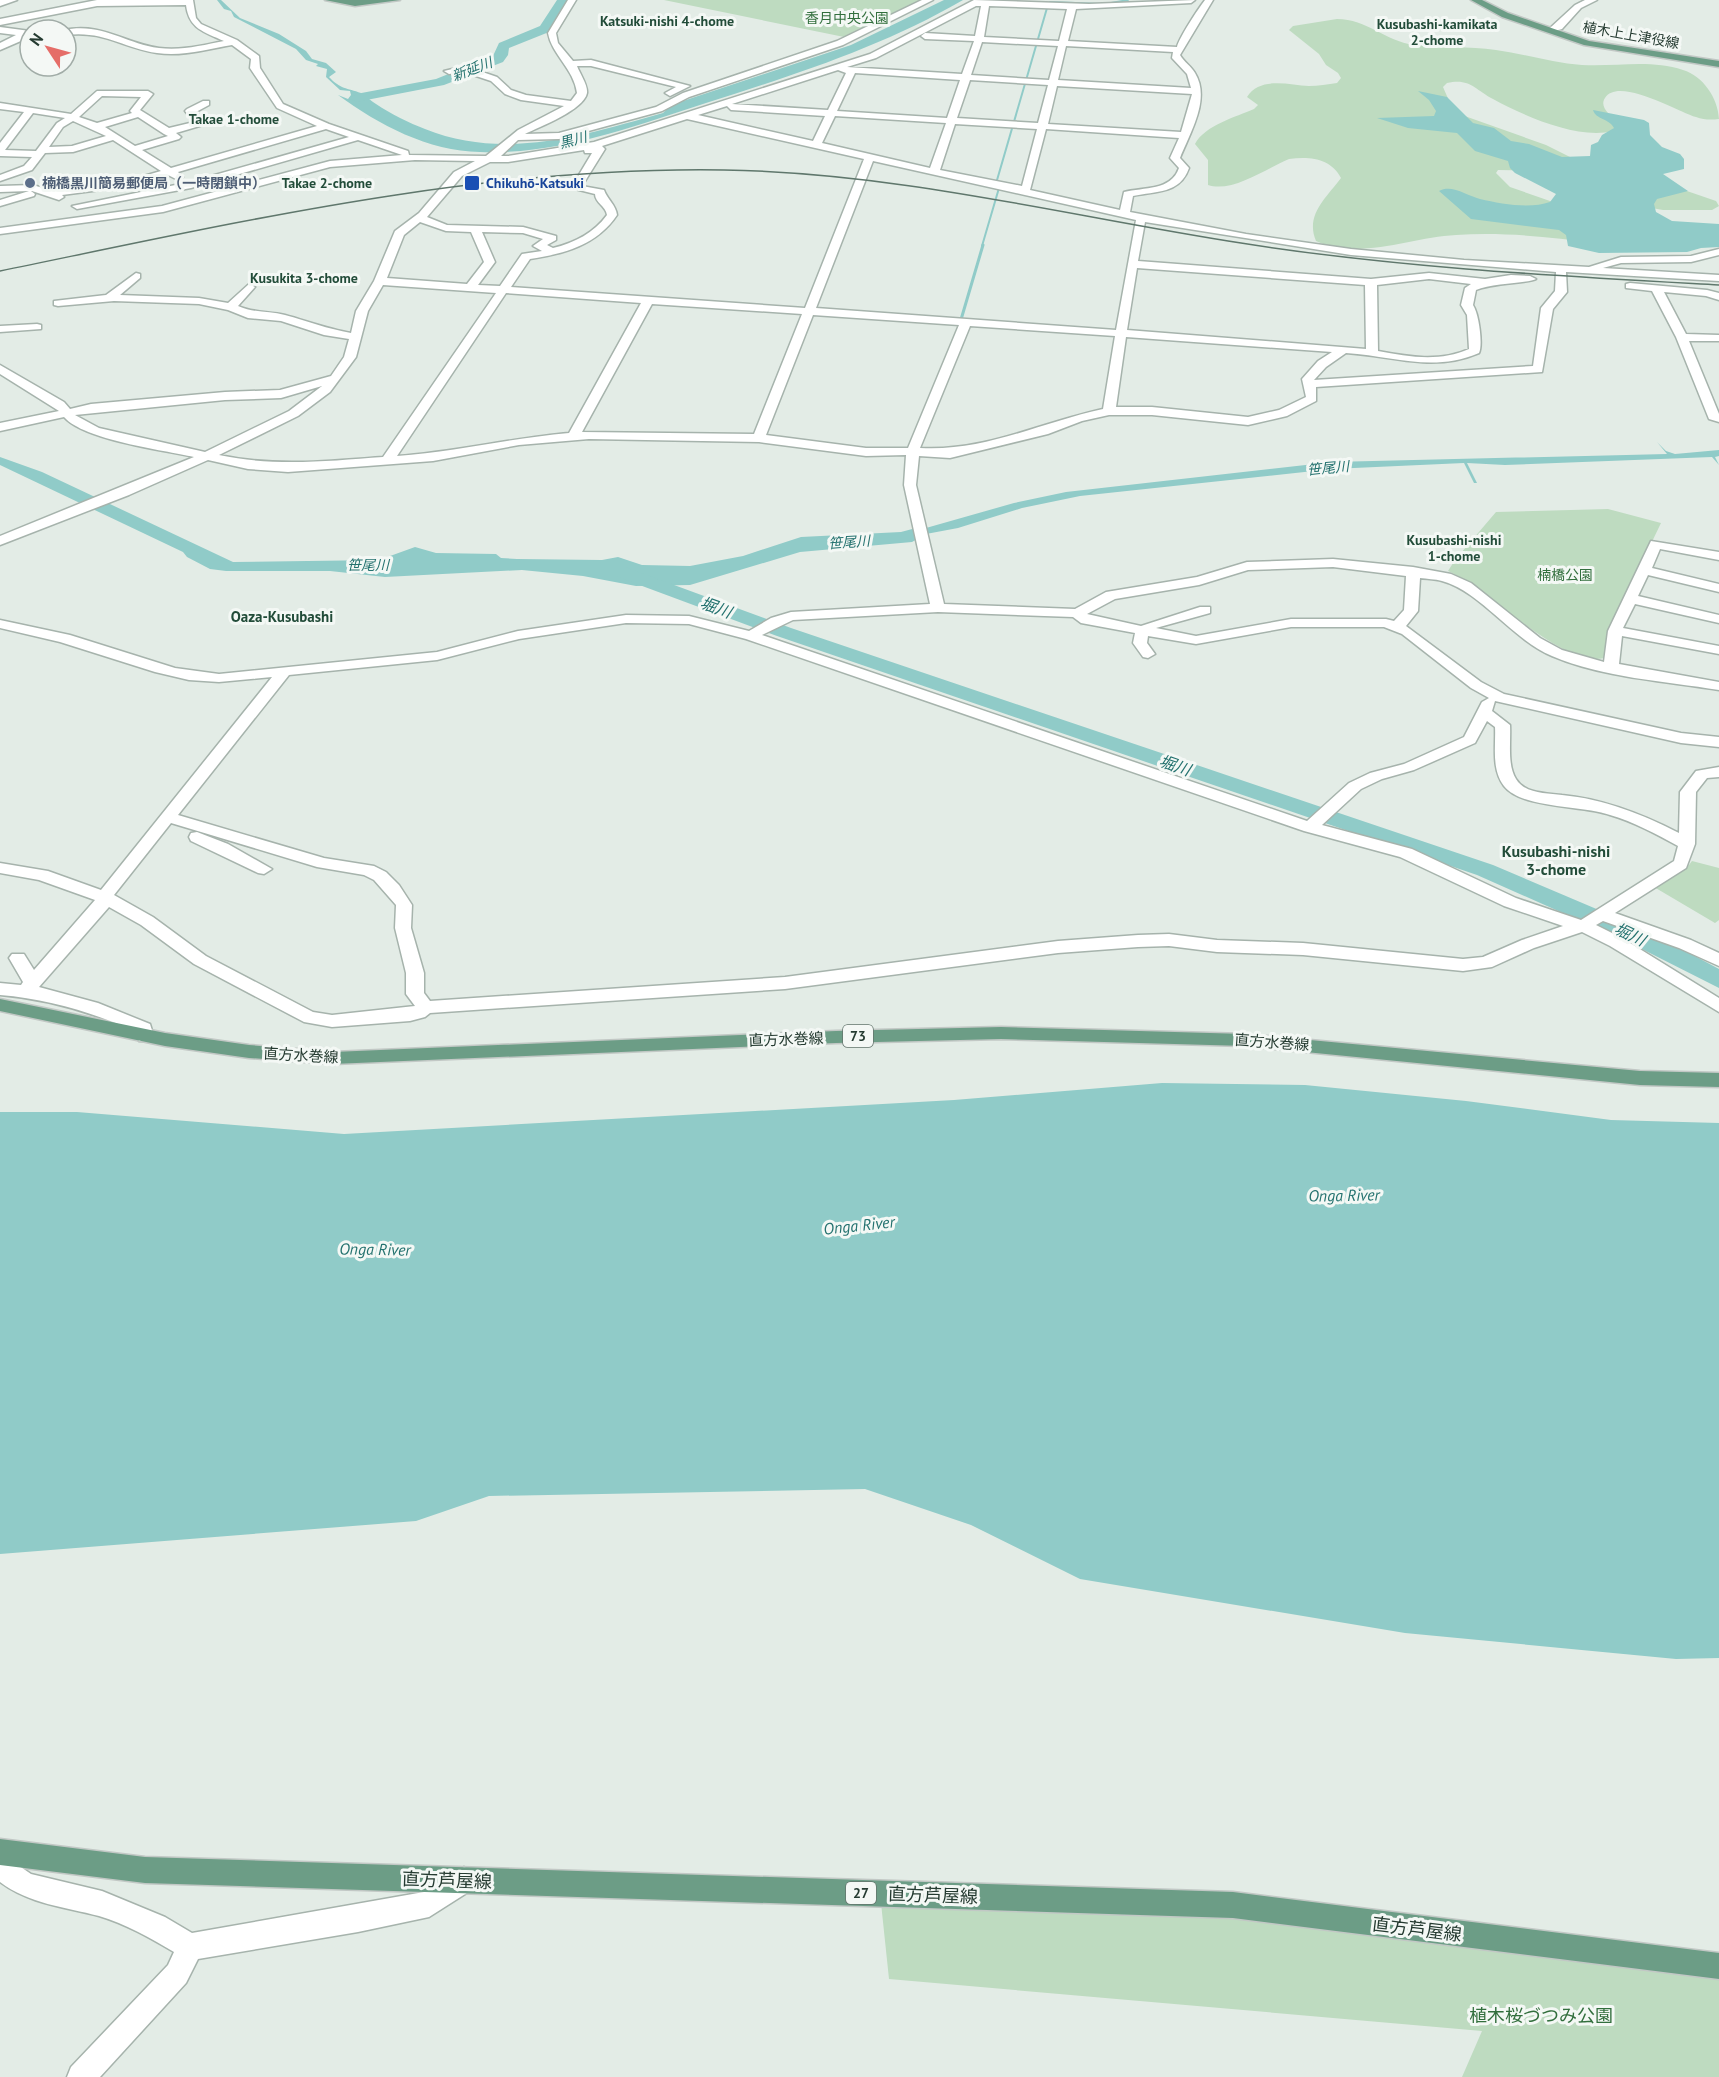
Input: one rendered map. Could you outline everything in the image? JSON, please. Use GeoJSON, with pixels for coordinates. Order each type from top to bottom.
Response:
{"type":"FeatureCollection","features":[{"type":"Feature","properties":{"kind":"main road"},"geometry":{"type":"LineString","coordinates":[[329,0],[355,3],[396,0]]}},
{"type":"Feature","properties":{"kind":"main road","name":"植木上上津役線"},"geometry":{"type":"LineString","coordinates":[[1475,0],[1505,15],[1607,47],[1718,63]]}},
{"type":"Feature","properties":{"kind":"main road","name":"直方水巻線"},"geometry":{"type":"LineString","coordinates":[[0,1005],[145,1037],[270,1054],[333,1058],[836,1037],[1001,1033],[1245,1040],[1640,1078],[1719,1080]]}},
{"type":"Feature","properties":{"kind":"main road","name":"直方芦屋線"},"geometry":{"type":"LineString","coordinates":[[0,1852],[145,1870],[1233,1905],[1719,1966]]}},
{"type":"Feature","properties":{"kind":"street"},"geometry":{"type":"LineString","coordinates":[[0,3],[13,0]]}},
{"type":"Feature","properties":{"kind":"street"},"geometry":{"type":"LineString","coordinates":[[0,22],[81,5],[185,0],[190,2],[192,18],[198,26],[234,42],[256,58],[255,68],[280,106],[356,138],[415,157]]}},
{"type":"Feature","properties":{"kind":"street"},"geometry":{"type":"LineString","coordinates":[[0,541],[207,457],[294,413],[326,391],[350,357],[362,311],[380,281],[399,233],[439,199],[458,174],[493,157],[514,139],[573,104],[582,93],[571,64],[554,43],[552,33],[572,0]]}},
{"type":"Feature","properties":{"kind":"street"},"geometry":{"type":"LineString","coordinates":[[514,139],[559,136],[659,109],[686,95],[840,43],[929,0]]}},
{"type":"Feature","properties":{"kind":"street"},"geometry":{"type":"LineString","coordinates":[[0,231],[96,217],[141,214],[330,164],[415,157],[553,154],[613,140],[887,51],[980,2],[1072,6],[1144,5],[1191,0]]}},
{"type":"Feature","properties":{"kind":"street"},"geometry":{"type":"LineString","coordinates":[[1124,214],[1128,194],[1168,187],[1179,180],[1184,168],[1175,158],[1189,118],[1196,110],[1195,91],[1190,73],[1175,56],[1180,50],[1183,39],[1191,32],[1200,12],[1209,0]]}},
{"type":"Feature","properties":{"kind":"street"},"geometry":{"type":"LineString","coordinates":[[1553,30],[1560,27],[1572,9],[1593,0]]}},
{"type":"Feature","properties":{"kind":"street"},"geometry":{"type":"LineString","coordinates":[[934,171],[979,39],[980,2]]}},
{"type":"Feature","properties":{"kind":"street"},"geometry":{"type":"LineString","coordinates":[[1023,191],[1072,6]]}},
{"type":"Feature","properties":{"kind":"street"},"geometry":{"type":"LineString","coordinates":[[0,30],[18,33]]}},
{"type":"Feature","properties":{"kind":"street"},"geometry":{"type":"LineString","coordinates":[[78,32],[104,31],[164,51],[234,42]]}},
{"type":"Feature","properties":{"kind":"street"},"geometry":{"type":"LineString","coordinates":[[925,36],[1180,50]]}},
{"type":"Feature","properties":{"kind":"street"},"geometry":{"type":"LineString","coordinates":[[0,47],[18,38]]}},
{"type":"Feature","properties":{"kind":"street"},"geometry":{"type":"LineString","coordinates":[[571,64],[591,63],[686,86],[659,98],[659,109]]}},
{"type":"Feature","properties":{"kind":"street"},"geometry":{"type":"LineString","coordinates":[[449,70],[465,69],[494,79],[508,92],[524,98],[573,104]]}},
{"type":"Feature","properties":{"kind":"street"},"geometry":{"type":"LineString","coordinates":[[816,145],[847,71],[1195,91]]}},
{"type":"Feature","properties":{"kind":"street"},"geometry":{"type":"LineString","coordinates":[[0,178],[28,168],[60,125],[73,117],[100,93],[148,94],[135,111],[176,137],[134,149]]}},
{"type":"Feature","properties":{"kind":"street"},"geometry":{"type":"LineString","coordinates":[[167,132],[200,123],[190,111],[206,103]]}},
{"type":"Feature","properties":{"kind":"street"},"geometry":{"type":"LineString","coordinates":[[731,106],[1184,135]]}},
{"type":"Feature","properties":{"kind":"street"},"geometry":{"type":"LineString","coordinates":[[0,108],[73,117],[97,126],[210,196]]}},
{"type":"Feature","properties":{"kind":"street"},"geometry":{"type":"LineString","coordinates":[[0,151],[17,127],[25,110]]}},
{"type":"Feature","properties":{"kind":"street"},"geometry":{"type":"LineString","coordinates":[[753,131],[769,110]]}},
{"type":"Feature","properties":{"kind":"street"},"geometry":{"type":"LineString","coordinates":[[97,126],[139,114]]}},
{"type":"Feature","properties":{"kind":"street"},"geometry":{"type":"LineString","coordinates":[[687,116],[1142,218],[1351,252],[1561,275],[1610,284],[1719,297]]}},
{"type":"Feature","properties":{"kind":"street"},"geometry":{"type":"LineString","coordinates":[[0,189],[46,191],[131,183],[173,173],[326,126]]}},
{"type":"Feature","properties":{"kind":"street"},"geometry":{"type":"LineString","coordinates":[[0,127],[17,127]]}},
{"type":"Feature","properties":{"kind":"street"},"geometry":{"type":"LineString","coordinates":[[0,151],[40,152],[73,149],[114,136]]}},
{"type":"Feature","properties":{"kind":"street"},"geometry":{"type":"LineString","coordinates":[[77,206],[191,185],[356,138]]}},
{"type":"Feature","properties":{"kind":"street"},"geometry":{"type":"LineString","coordinates":[[387,462],[526,256],[555,251],[596,233],[607,225],[612,215],[610,208],[600,198],[600,192],[576,188],[582,174],[600,149],[555,157],[553,154]]}},
{"type":"Feature","properties":{"kind":"street"},"geometry":{"type":"LineString","coordinates":[[759,438],[870,157]]}},
{"type":"Feature","properties":{"kind":"street"},"geometry":{"type":"LineString","coordinates":[[0,203],[46,191],[96,217]]}},
{"type":"Feature","properties":{"kind":"street"},"geometry":{"type":"LineString","coordinates":[[418,218],[446,228],[523,230],[552,238],[538,246],[555,251]]}},
{"type":"Feature","properties":{"kind":"street"},"geometry":{"type":"LineString","coordinates":[[1109,411],[1138,224],[1142,218]]}},
{"type":"Feature","properties":{"kind":"street"},"geometry":{"type":"LineString","coordinates":[[471,286],[490,262],[475,228]]}},
{"type":"Feature","properties":{"kind":"street"},"geometry":{"type":"LineString","coordinates":[[1584,272],[1603,263],[1621,260],[1691,259],[1719,252]]}},
{"type":"Feature","properties":{"kind":"street"},"geometry":{"type":"LineString","coordinates":[[1132,264],[1371,282],[1429,276],[1485,282]]}},
{"type":"Feature","properties":{"kind":"street"},"geometry":{"type":"LineString","coordinates":[[380,281],[649,298],[1344,349],[1393,359],[1421,360],[1463,357],[1475,351],[1476,344],[1470,328],[1474,320],[1473,312],[1467,305],[1471,288],[1485,282],[1584,272],[1719,278]]}},
{"type":"Feature","properties":{"kind":"street"},"geometry":{"type":"LineString","coordinates":[[1308,384],[1538,369],[1546,308],[1561,292],[1561,275]]}},
{"type":"Feature","properties":{"kind":"street"},"geometry":{"type":"LineString","coordinates":[[110,298],[136,276]]}},
{"type":"Feature","properties":{"kind":"street"},"geometry":{"type":"LineString","coordinates":[[1371,282],[1372,353]]}},
{"type":"Feature","properties":{"kind":"street"},"geometry":{"type":"LineString","coordinates":[[231,308],[249,287]]}},
{"type":"Feature","properties":{"kind":"street"},"geometry":{"type":"LineString","coordinates":[[1656,288],[1682,337],[1715,418]]}},
{"type":"Feature","properties":{"kind":"street"},"geometry":{"type":"LineString","coordinates":[[58,303],[110,298],[199,301],[231,308],[248,315],[282,318],[328,333],[356,337]]}},
{"type":"Feature","properties":{"kind":"street"},"geometry":{"type":"LineString","coordinates":[[574,436],[649,298]]}},
{"type":"Feature","properties":{"kind":"street"},"geometry":{"type":"LineString","coordinates":[[938,608],[910,485],[913,451],[966,322]]}},
{"type":"Feature","properties":{"kind":"street"},"geometry":{"type":"LineString","coordinates":[[0,328],[37,327]]}},
{"type":"Feature","properties":{"kind":"street"},"geometry":{"type":"LineString","coordinates":[[1682,337],[1719,338]]}},
{"type":"Feature","properties":{"kind":"street"},"geometry":{"type":"LineString","coordinates":[[1044,431],[1078,418],[1109,411],[1152,411],[1248,421],[1264,419],[1290,411],[1312,398],[1308,379],[1322,364],[1344,349]]}},
{"type":"Feature","properties":{"kind":"street"},"geometry":{"type":"LineString","coordinates":[[0,369],[60,405],[74,421],[95,431],[248,465],[288,468],[387,462],[460,453],[519,441],[574,436],[678,435],[759,438],[866,452],[913,451],[950,454],[1044,431],[1152,411]]}},
{"type":"Feature","properties":{"kind":"street"},"geometry":{"type":"LineString","coordinates":[[0,427],[67,413],[225,396],[281,394],[335,379]]}},
{"type":"Feature","properties":{"kind":"street"},"geometry":{"type":"LineString","coordinates":[[1611,668],[1615,631],[1656,544],[1719,555]]}},
{"type":"Feature","properties":{"kind":"street"},"geometry":{"type":"LineString","coordinates":[[753,635],[776,621],[791,616],[938,608],[1077,613],[1111,595],[1199,581],[1246,566],[1333,563],[1413,571],[1460,582],[1545,647],[1569,658],[1611,668],[1719,686]]}},
{"type":"Feature","properties":{"kind":"street"},"geometry":{"type":"LineString","coordinates":[[1643,570],[1719,588]]}},
{"type":"Feature","properties":{"kind":"street"},"geometry":{"type":"LineString","coordinates":[[1398,626],[1411,611],[1413,571]]}},
{"type":"Feature","properties":{"kind":"street"},"geometry":{"type":"LineString","coordinates":[[1629,598],[1719,619]]}},
{"type":"Feature","properties":{"kind":"street"},"geometry":{"type":"LineString","coordinates":[[1148,654],[1140,643],[1142,631],[1152,625],[1205,610]]}},
{"type":"Feature","properties":{"kind":"street"},"geometry":{"type":"LineString","coordinates":[[1077,613],[1086,620],[1196,640],[1291,623],[1356,622],[1398,626],[1451,667],[1492,694],[1598,721],[1681,738],[1719,742]]}},
{"type":"Feature","properties":{"kind":"street"},"geometry":{"type":"LineString","coordinates":[[0,624],[37,630],[196,678],[283,673],[437,656],[518,635],[626,620],[689,620],[753,635],[1311,825],[1406,854],[1510,902],[1553,918],[1593,920],[1685,944],[1719,960]]}},
{"type":"Feature","properties":{"kind":"street"},"geometry":{"type":"LineString","coordinates":[[1615,631],[1719,650]]}},
{"type":"Feature","properties":{"kind":"street"},"geometry":{"type":"LineString","coordinates":[[29,987],[101,906],[104,897],[283,673]]}},
{"type":"Feature","properties":{"kind":"street"},"geometry":{"type":"LineString","coordinates":[[1311,825],[1355,786],[1376,776],[1409,767],[1470,740],[1485,713],[1492,694]]}},
{"type":"Feature","properties":{"kind":"street"},"geometry":{"type":"LineString","coordinates":[[1485,713],[1502,725],[1506,776],[1511,786],[1543,798],[1572,801],[1628,814],[1687,844]]}},
{"type":"Feature","properties":{"kind":"street"},"geometry":{"type":"LineString","coordinates":[[0,868],[42,875],[104,897],[147,921],[200,960],[289,1009],[310,1018],[332,1021],[410,1015],[419,1013],[425,1007],[785,983],[1058,947],[1138,941],[1169,940],[1217,946],[1303,949],[1462,965],[1486,963],[1528,944],[1593,920],[1680,864],[1684,860],[1687,844],[1687,819],[1691,808],[1688,792],[1702,774],[1719,772]]}},
{"type":"Feature","properties":{"kind":"street"},"geometry":{"type":"LineString","coordinates":[[165,821],[214,842],[229,853],[264,869]]}},
{"type":"Feature","properties":{"kind":"street"},"geometry":{"type":"LineString","coordinates":[[165,821],[323,863],[368,870],[380,876],[404,905],[403,928],[415,973],[415,994],[425,1007]]}},
{"type":"Feature","properties":{"kind":"street"},"geometry":{"type":"LineString","coordinates":[[1593,920],[1616,942],[1719,1006]]}},
{"type":"Feature","properties":{"kind":"street"},"geometry":{"type":"LineString","coordinates":[[18,958],[29,987]]}},
{"type":"Feature","properties":{"kind":"street"},"geometry":{"type":"LineString","coordinates":[[0,989],[29,987],[102,1009],[144,1028],[145,1037]]}},
{"type":"Feature","properties":{"kind":"street"},"geometry":{"type":"LineString","coordinates":[[0,1866],[26,1885],[102,1904],[156,1926],[190,1947],[358,1919],[429,1904],[464,1880]]}},
{"type":"Feature","properties":{"kind":"street"},"geometry":{"type":"LineString","coordinates":[[81,2077],[177,1974],[190,1947]]}},
{"type":"Feature","properties":{"kind":"green space","name":"香月中央公園"},"geometry":{"type":"Polygon","coordinates":[[[664,0],[925,0],[849,38],[664,0]]]}},
{"type":"Feature","properties":{"kind":"green space"},"geometry":{"type":"Polygon","coordinates":[[[1337,19],[1358,22],[1394,39],[1414,45],[1486,49],[1582,65],[1646,64],[1683,70],[1697,77],[1708,89],[1716,103],[1719,119],[1699,118],[1649,97],[1622,91],[1612,92],[1605,98],[1603,105],[1616,121],[1613,131],[1584,132],[1535,119],[1506,106],[1467,83],[1447,83],[1443,87],[1453,110],[1459,114],[1546,145],[1600,172],[1498,170],[1496,173],[1510,187],[1576,210],[1597,243],[1527,236],[1474,234],[1367,248],[1332,247],[1316,241],[1313,232],[1313,223],[1319,207],[1341,178],[1331,166],[1312,158],[1289,159],[1238,183],[1217,187],[1208,185],[1208,160],[1195,144],[1213,127],[1254,109],[1258,105],[1247,97],[1259,86],[1275,83],[1309,86],[1337,83],[1341,78],[1338,73],[1326,65],[1319,54],[1289,30],[1293,26],[1337,19]]]}},
{"type":"Feature","properties":{"kind":"green space"},"geometry":{"type":"Polygon","coordinates":[[[1684,190],[1716,201],[1719,206],[1712,210],[1663,210],[1646,207],[1634,194],[1684,190]]]}},
{"type":"Feature","properties":{"kind":"green space","name":"楠橋公園"},"geometry":{"type":"Polygon","coordinates":[[[1608,509],[1661,523],[1610,629],[1604,658],[1587,658],[1568,651],[1525,625],[1483,593],[1448,571],[1496,512],[1608,509]]]}},
{"type":"Feature","properties":{"kind":"green space"},"geometry":{"type":"Polygon","coordinates":[[[1692,861],[1719,868],[1719,920],[1715,923],[1654,887],[1692,861]]]}},
{"type":"Feature","properties":{"kind":"green space","name":"植木桜づつみ公園"},"geometry":{"type":"Polygon","coordinates":[[[881,1903],[1220,1916],[1719,1977],[1719,2077],[1462,2077],[1482,2031],[889,1979],[881,1903]]]}},
{"type":"Feature","properties":{"kind":"water","name":"黒川"},"geometry":{"type":"Polygon","coordinates":[[[217,0],[221,0],[240,18],[279,34],[306,51],[312,59],[326,63],[336,72],[329,77],[337,84],[361,93],[406,121],[455,138],[485,143],[515,144],[574,136],[663,113],[671,105],[851,45],[944,0],[963,0],[901,32],[837,59],[650,121],[566,144],[509,152],[480,152],[442,147],[387,126],[338,95],[348,99],[351,95],[350,91],[340,90],[326,77],[327,69],[316,66],[318,64],[306,60],[296,49],[234,17],[231,11],[224,9],[217,0]]]}},
{"type":"Feature","properties":{"kind":"water"},"geometry":{"type":"Polygon","coordinates":[[[1418,91],[1447,97],[1473,123],[1494,128],[1511,141],[1529,144],[1562,157],[1590,156],[1591,145],[1614,128],[1609,122],[1597,116],[1593,110],[1644,120],[1649,123],[1650,135],[1662,147],[1680,154],[1684,159],[1684,169],[1663,174],[1688,191],[1657,199],[1654,204],[1656,212],[1672,221],[1719,224],[1719,247],[1687,252],[1599,253],[1568,246],[1566,235],[1559,230],[1471,219],[1439,191],[1449,189],[1488,201],[1525,205],[1550,202],[1556,194],[1515,173],[1508,161],[1475,151],[1457,133],[1408,128],[1377,118],[1434,116],[1436,111],[1429,100],[1418,91]]]}},
{"type":"Feature","properties":{"kind":"water","name":"笹尾川"},"geometry":{"type":"Polygon","coordinates":[[[1657,442],[1666,451],[1675,454],[1719,450],[1719,456],[1715,457],[1719,465],[1712,457],[1505,465],[1467,463],[1477,483],[1474,483],[1464,463],[1332,469],[1080,496],[1022,508],[958,528],[926,534],[912,542],[800,552],[690,585],[636,586],[583,576],[522,570],[385,577],[330,571],[210,569],[187,557],[183,552],[0,465],[0,457],[42,472],[233,562],[379,560],[415,547],[436,553],[496,554],[501,558],[602,560],[618,557],[642,565],[690,566],[743,556],[801,537],[901,532],[926,528],[1014,503],[1066,492],[1332,462],[1667,454],[1657,442]]]}},
{"type":"Feature","properties":{"kind":"water","name":"Onga River"},"geometry":{"type":"Polygon","coordinates":[[[1162,1083],[1305,1085],[1466,1101],[1611,1120],[1719,1123],[1719,1658],[1676,1659],[1405,1633],[1080,1579],[971,1525],[865,1489],[489,1496],[416,1521],[0,1554],[0,1112],[77,1112],[344,1134],[954,1100],[1162,1083]]]}},
{"type":"Feature","properties":{"kind":"waterway","name":"新延川"},"geometry":{"type":"LineString","coordinates":[[356,98],[439,82],[498,59],[502,55],[503,46],[545,29],[563,0]]}},
{"type":"Feature","properties":{"kind":"waterway"},"geometry":{"type":"LineString","coordinates":[[1111,3],[1128,0]]}},
{"type":"Feature","properties":{"kind":"waterway"},"geometry":{"type":"LineString","coordinates":[[982,246],[999,188],[995,187],[1047,8],[1050,2],[1102,4]]}},
{"type":"Feature","properties":{"kind":"waterway"},"geometry":{"type":"LineString","coordinates":[[960,323],[983,245]]}},
{"type":"Feature","properties":{"kind":"waterway","name":"堀川"},"geometry":{"type":"LineString","coordinates":[[625,573],[784,632],[1485,870],[1637,936],[1719,980]]}},
{"type":"Feature","properties":{"kind":"tram line"},"geometry":{"type":"LineString","coordinates":[[0,271],[270,216],[450,187],[541,177],[632,171],[724,170],[790,173],[920,187],[1241,243],[1360,259],[1479,270],[1719,285]]}},
{"type":"Feature","properties":{"kind":"place","name":"楠橋黒川簡易郵便局（一時閉鎖中）"},"geometry":{"type":"Point","coordinates":[30,183]}},
{"type":"Feature","properties":{"kind":"place","name":"Chikuhō-Katsuki"},"geometry":{"type":"Point","coordinates":[472,183]}},
{"type":"Feature","properties":{"kind":"district","name":"Katsuki-nishi 4-chome"},"geometry":{"type":"Point","coordinates":[667,21]}},
{"type":"Feature","properties":{"kind":"district","name":"Kusubashi-kamikata 2-chome"},"geometry":{"type":"Point","coordinates":[1437,32]}},
{"type":"Feature","properties":{"kind":"district","name":"Takae 1-chome"},"geometry":{"type":"Point","coordinates":[234,119]}},
{"type":"Feature","properties":{"kind":"district","name":"Takae 2-chome"},"geometry":{"type":"Point","coordinates":[327,183]}},
{"type":"Feature","properties":{"kind":"district","name":"Kusukita 3-chome"},"geometry":{"type":"Point","coordinates":[304,278]}},
{"type":"Feature","properties":{"kind":"district","name":"Kusubashi-nishi 1-chome"},"geometry":{"type":"Point","coordinates":[1454,548]}},
{"type":"Feature","properties":{"kind":"district","name":"Oaza-Kusubashi"},"geometry":{"type":"Point","coordinates":[282,616]}},
{"type":"Feature","properties":{"kind":"district","name":"Kusubashi-nishi 3-chome"},"geometry":{"type":"Point","coordinates":[1556,860]}}]}
